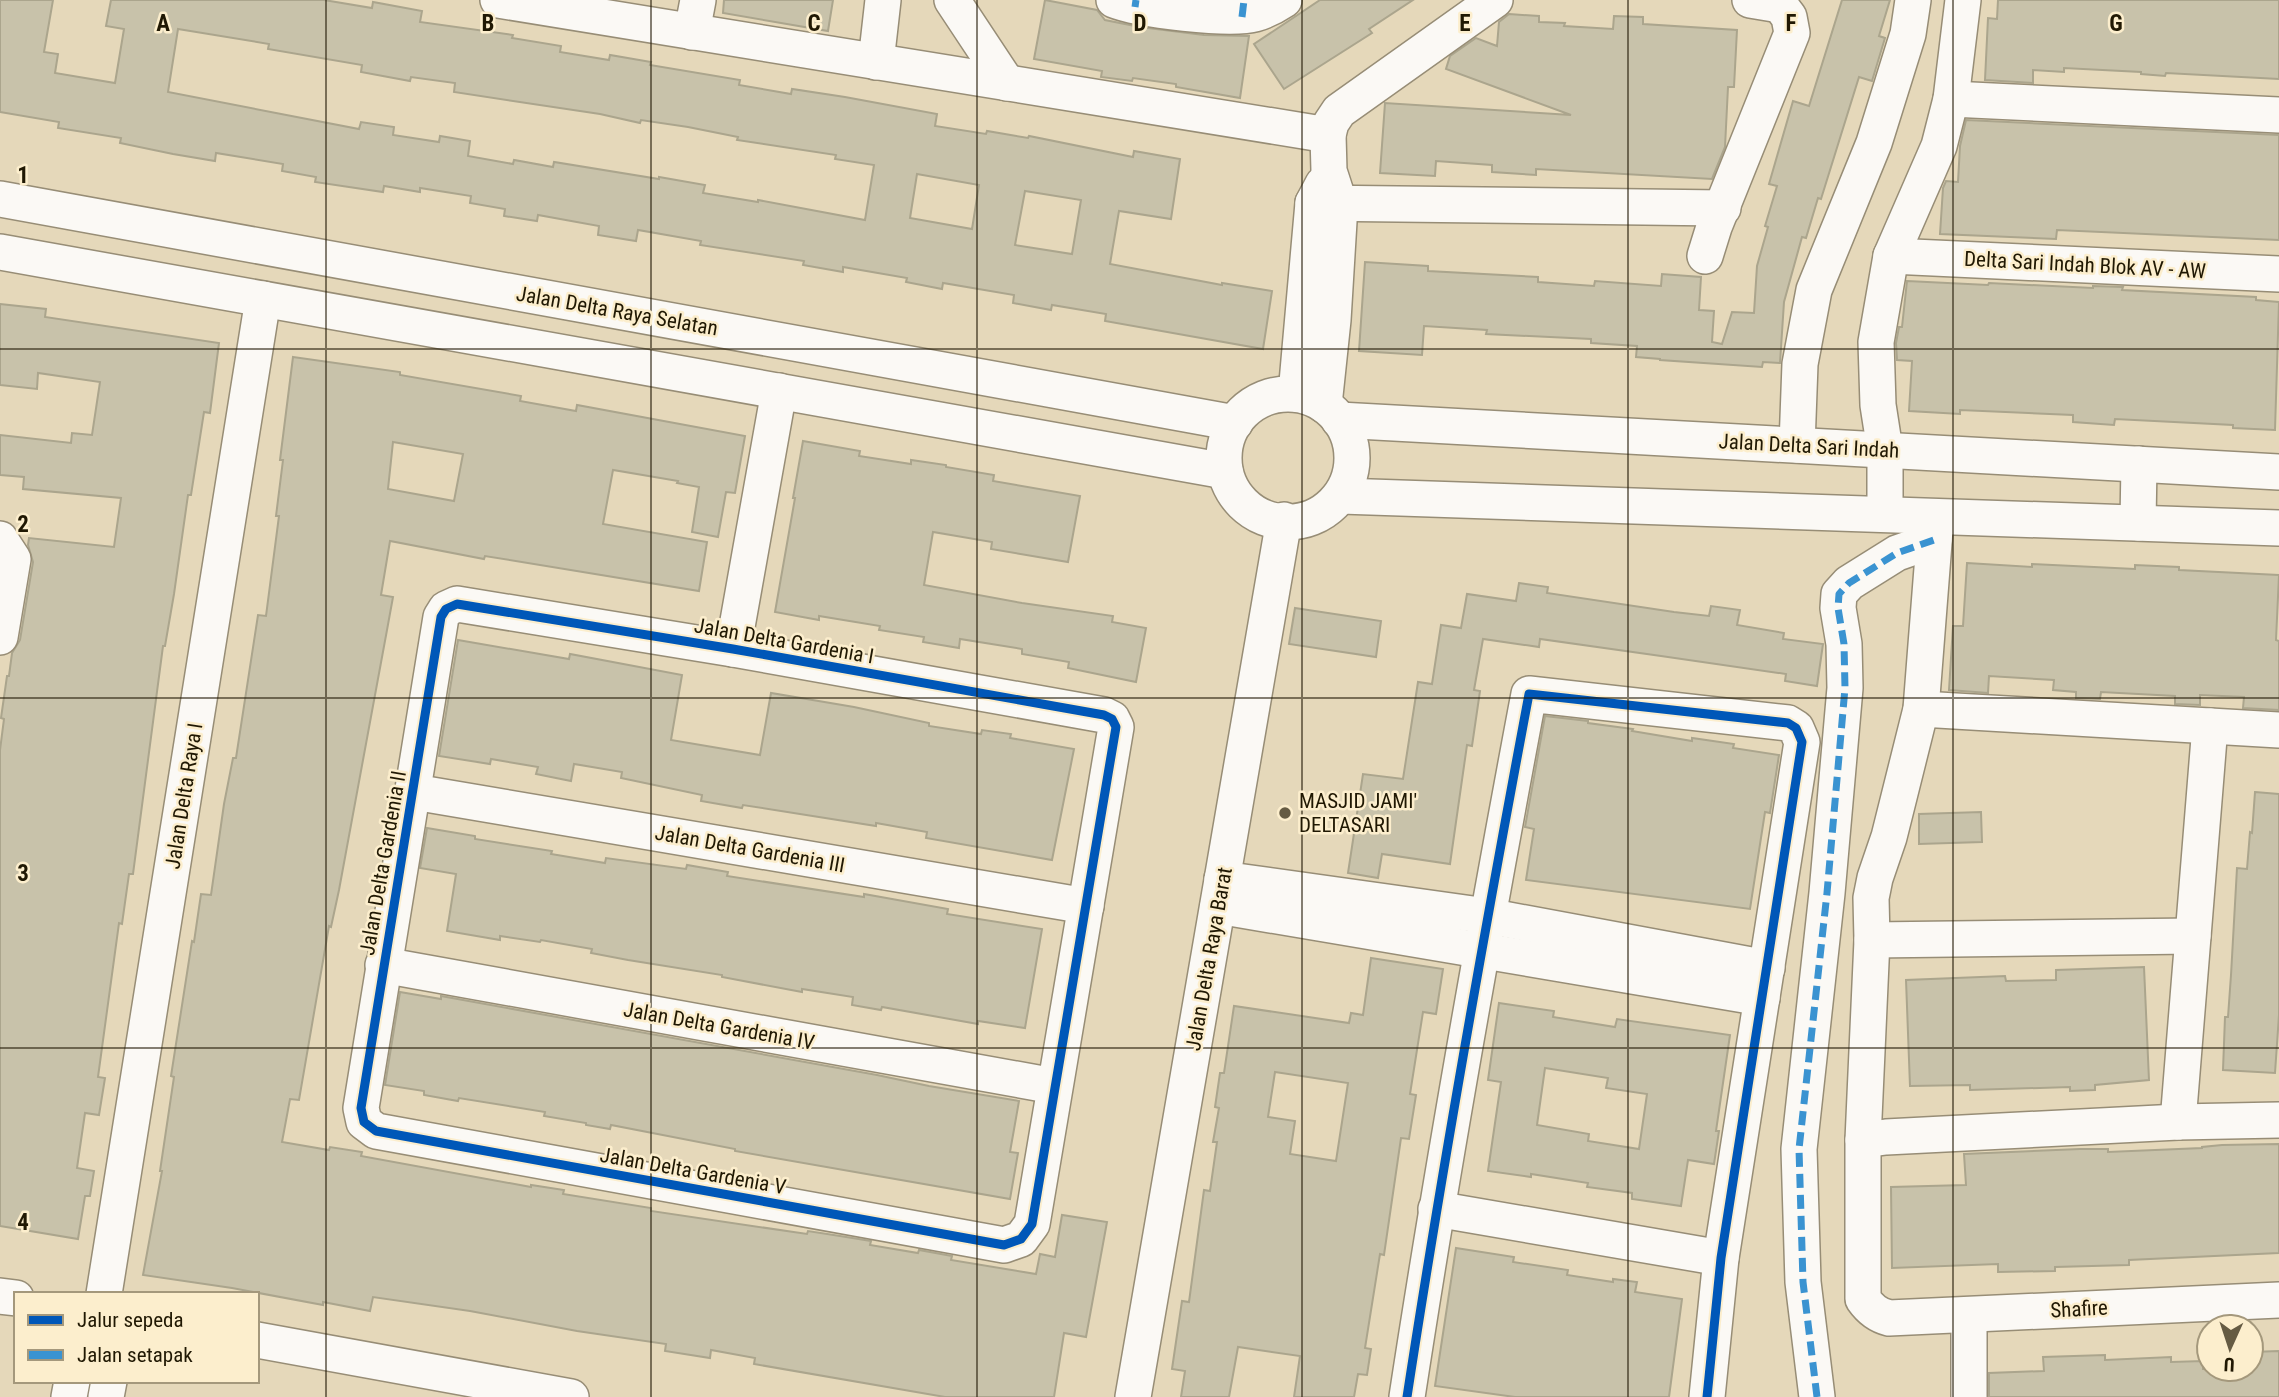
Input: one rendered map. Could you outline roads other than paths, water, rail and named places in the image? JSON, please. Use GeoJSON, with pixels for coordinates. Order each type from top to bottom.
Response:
{"type":"FeatureCollection","features":[{"type":"Feature","properties":{"kind":"street"},"geometry":{"type":"LineString","coordinates":[[876,62],[883,0]]}},
{"type":"Feature","properties":{"kind":"street"},"geometry":{"type":"LineString","coordinates":[[952,0],[1007,83]]}},
{"type":"Feature","properties":{"kind":"street"},"geometry":{"type":"LineString","coordinates":[[1128,2],[1268,9],[1284,0]]}},
{"type":"Feature","properties":{"kind":"street"},"geometry":{"type":"LineString","coordinates":[[1320,406],[1333,320],[1326,215],[1328,135],[1331,123],[1339,111],[1495,0]]}},
{"type":"Feature","properties":{"kind":"street"},"geometry":{"type":"LineString","coordinates":[[1326,215],[1714,230],[1792,33],[1788,17],[1780,5],[1750,0]]}},
{"type":"Feature","properties":{"kind":"street"},"geometry":{"type":"LineString","coordinates":[[1797,445],[1800,364],[1814,290],[1874,143],[1908,34],[1913,0]]}},
{"type":"Feature","properties":{"kind":"street"},"geometry":{"type":"LineString","coordinates":[[1885,514],[1885,450],[1878,405],[1876,342],[1891,256],[1939,146],[1951,99],[1963,0]]}},
{"type":"Feature","properties":{"kind":"street"},"geometry":{"type":"LineString","coordinates":[[516,1],[695,16],[876,62],[1328,135]]}},
{"type":"Feature","properties":{"kind":"street"},"geometry":{"type":"LineString","coordinates":[[1951,99],[2279,115]]}},
{"type":"Feature","properties":{"kind":"street","name":"Jalan Delta Raya Selatan"},"geometry":{"type":"LineString","coordinates":[[0,199],[1235,423]]}},
{"type":"Feature","properties":{"kind":"street"},"geometry":{"type":"LineString","coordinates":[[0,252],[1226,471]]}},
{"type":"Feature","properties":{"kind":"street","name":"Delta Sari Indah Blok AV - AW"},"geometry":{"type":"LineString","coordinates":[[1891,256],[2279,274]]}},
{"type":"Feature","properties":{"kind":"street","name":"Jalan Delta Raya I"},"geometry":{"type":"LineString","coordinates":[[104,1292],[264,299]]}},
{"type":"Feature","properties":{"kind":"street"},"geometry":{"type":"LineString","coordinates":[[733,649],[779,391]]}},
{"type":"Feature","properties":{"kind":"street"},"geometry":{"type":"LineString","coordinates":[[1276,395],[1320,406],[1346,429],[1352,445],[1353,462],[1341,496],[1317,515],[1301,520],[1268,519],[1253,511],[1240,500],[1226,471],[1224,454],[1227,438],[1235,423],[1246,410],[1260,400],[1276,395]]}},
{"type":"Feature","properties":{"kind":"street","name":"Jalan Delta Sari Indah"},"geometry":{"type":"LineString","coordinates":[[1320,406],[1797,445],[2279,472]]}},
{"type":"Feature","properties":{"kind":"street"},"geometry":{"type":"LineString","coordinates":[[2138,523],[2139,464]]}},
{"type":"Feature","properties":{"kind":"street"},"geometry":{"type":"LineString","coordinates":[[1341,496],[1885,514],[1935,528],[2138,523],[2279,528]]}},
{"type":"Feature","properties":{"kind":"street","name":"Jalan Delta Raya Barat"},"geometry":{"type":"LineString","coordinates":[[1133,1397],[1284,520]]}},
{"type":"Feature","properties":{"kind":"street"},"geometry":{"type":"LineString","coordinates":[[1935,528],[1921,709],[1871,898],[1872,940],[1863,1140],[2178,1122],[2279,1120]]}},
{"type":"Feature","properties":{"kind":"street"},"geometry":{"type":"LineString","coordinates":[[1816,1397],[1803,1282],[1799,1149],[1827,893],[1844,688],[1844,645],[1838,608],[1839,594],[1849,583],[1935,528]]}},
{"type":"Feature","properties":{"kind":"street"},"geometry":{"type":"LineString","coordinates":[[0,539],[13,559],[0,637]]}},
{"type":"Feature","properties":{"kind":"street","name":"Jalan Delta Gardenia I"},"geometry":{"type":"LineString","coordinates":[[457,604],[733,649],[1104,715],[1112,719],[1116,727],[1086,906]]}},
{"type":"Feature","properties":{"kind":"street","name":"Jalan Delta Gardenia II"},"geometry":{"type":"LineString","coordinates":[[376,1131],[364,1122],[361,1108],[441,617],[446,609],[457,604]]}},
{"type":"Feature","properties":{"kind":"street"},"geometry":{"type":"LineString","coordinates":[[1407,1397],[1436,1209],[1484,933],[1530,694],[1788,723],[1801,734],[1802,742],[1721,1258],[1707,1397]]}},
{"type":"Feature","properties":{"kind":"street"},"geometry":{"type":"LineString","coordinates":[[1921,709],[2279,730]]}},
{"type":"Feature","properties":{"kind":"street"},"geometry":{"type":"LineString","coordinates":[[2178,1122],[2210,726]]}},
{"type":"Feature","properties":{"kind":"street","name":"Jalan Delta Gardenia III"},"geometry":{"type":"LineString","coordinates":[[414,792],[1086,906]]}},
{"type":"Feature","properties":{"kind":"street"},"geometry":{"type":"LineString","coordinates":[[1220,892],[1484,933],[1765,983]]}},
{"type":"Feature","properties":{"kind":"street"},"geometry":{"type":"LineString","coordinates":[[1054,1086],[1086,906]]}},
{"type":"Feature","properties":{"kind":"street"},"geometry":{"type":"LineString","coordinates":[[1872,940],[2193,936]]}},
{"type":"Feature","properties":{"kind":"street","name":"Jalan Delta Gardenia IV"},"geometry":{"type":"LineString","coordinates":[[383,965],[1054,1086]]}},
{"type":"Feature","properties":{"kind":"street","name":"Jalan Delta Gardenia V"},"geometry":{"type":"LineString","coordinates":[[376,1131],[1004,1245],[1021,1240],[1032,1224],[1054,1086]]}},
{"type":"Feature","properties":{"kind":"street","name":"Shafire"},"geometry":{"type":"LineString","coordinates":[[1863,1140],[1863,1299],[1879,1315],[1889,1318],[2279,1300]]}},
{"type":"Feature","properties":{"kind":"street"},"geometry":{"type":"LineString","coordinates":[[1436,1209],[1721,1258]]}},
{"type":"Feature","properties":{"kind":"street"},"geometry":{"type":"LineString","coordinates":[[1969,1315],[1969,1397]]}},
{"type":"Feature","properties":{"kind":"street"},"geometry":{"type":"LineString","coordinates":[[259,1340],[571,1397]]}},
{"type":"Feature","properties":{"kind":"place","name":"MASJID JAMI' DELTASARI"},"geometry":{"type":"Point","coordinates":[1285,813]}}]}
